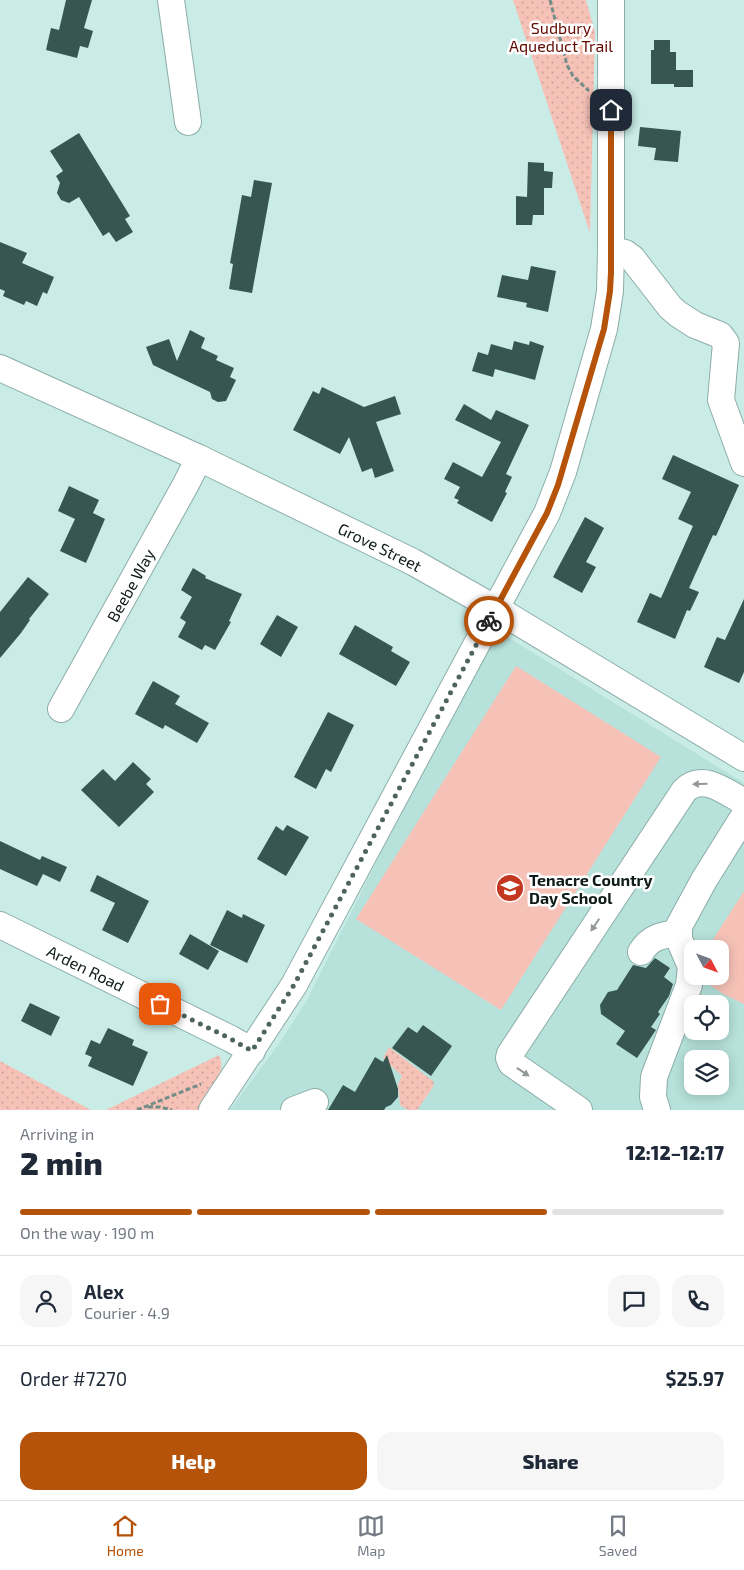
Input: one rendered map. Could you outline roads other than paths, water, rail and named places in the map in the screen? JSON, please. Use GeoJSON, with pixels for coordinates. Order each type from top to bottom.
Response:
{"type":"FeatureCollection","features":[{"type":"Feature","properties":{"kind":"street"},"geometry":{"type":"LineString","coordinates":[[171,0],[188,122]]}},
{"type":"Feature","properties":{"kind":"street"},"geometry":{"type":"LineString","coordinates":[[212,1110],[294,985],[547,513],[563,472],[604,329],[610,291],[611,0]]}},
{"type":"Feature","properties":{"kind":"street"},"geometry":{"type":"LineString","coordinates":[[611,250],[625,253],[632,258],[670,307],[678,314],[695,325],[714,332],[724,339],[726,348],[721,400],[743,460]]}},
{"type":"Feature","properties":{"kind":"street","name":"Grove Street"},"geometry":{"type":"LineString","coordinates":[[0,368],[198,458],[413,562],[496,608],[742,752]]}},
{"type":"Feature","properties":{"kind":"street","name":"Beebe Way"},"geometry":{"type":"LineString","coordinates":[[61,709],[186,484],[198,458]]}},
{"type":"Feature","properties":{"kind":"street"},"geometry":{"type":"LineString","coordinates":[[579,1110],[511,1063],[510,1054],[684,790],[695,782],[703,782],[711,784],[744,802]]}},
{"type":"Feature","properties":{"kind":"street"},"geometry":{"type":"LineString","coordinates":[[657,1110],[653,1097],[654,1077],[689,986],[691,972],[678,932],[682,920],[700,887],[744,816]]}},
{"type":"Feature","properties":{"kind":"street","name":"Arden Road"},"geometry":{"type":"LineString","coordinates":[[0,925],[252,1051]]}},
{"type":"Feature","properties":{"kind":"street"},"geometry":{"type":"LineString","coordinates":[[641,952],[653,938],[678,932]]}},
{"type":"Feature","properties":{"kind":"place","name":"Tenacre Country Day School"},"geometry":{"type":"Point","coordinates":[510,888]}},
{"type":"Feature","properties":{"kind":"park label","name":"Sudbury Aqueduct Trail"},"geometry":{"type":"Point","coordinates":[561,36]}}]}
